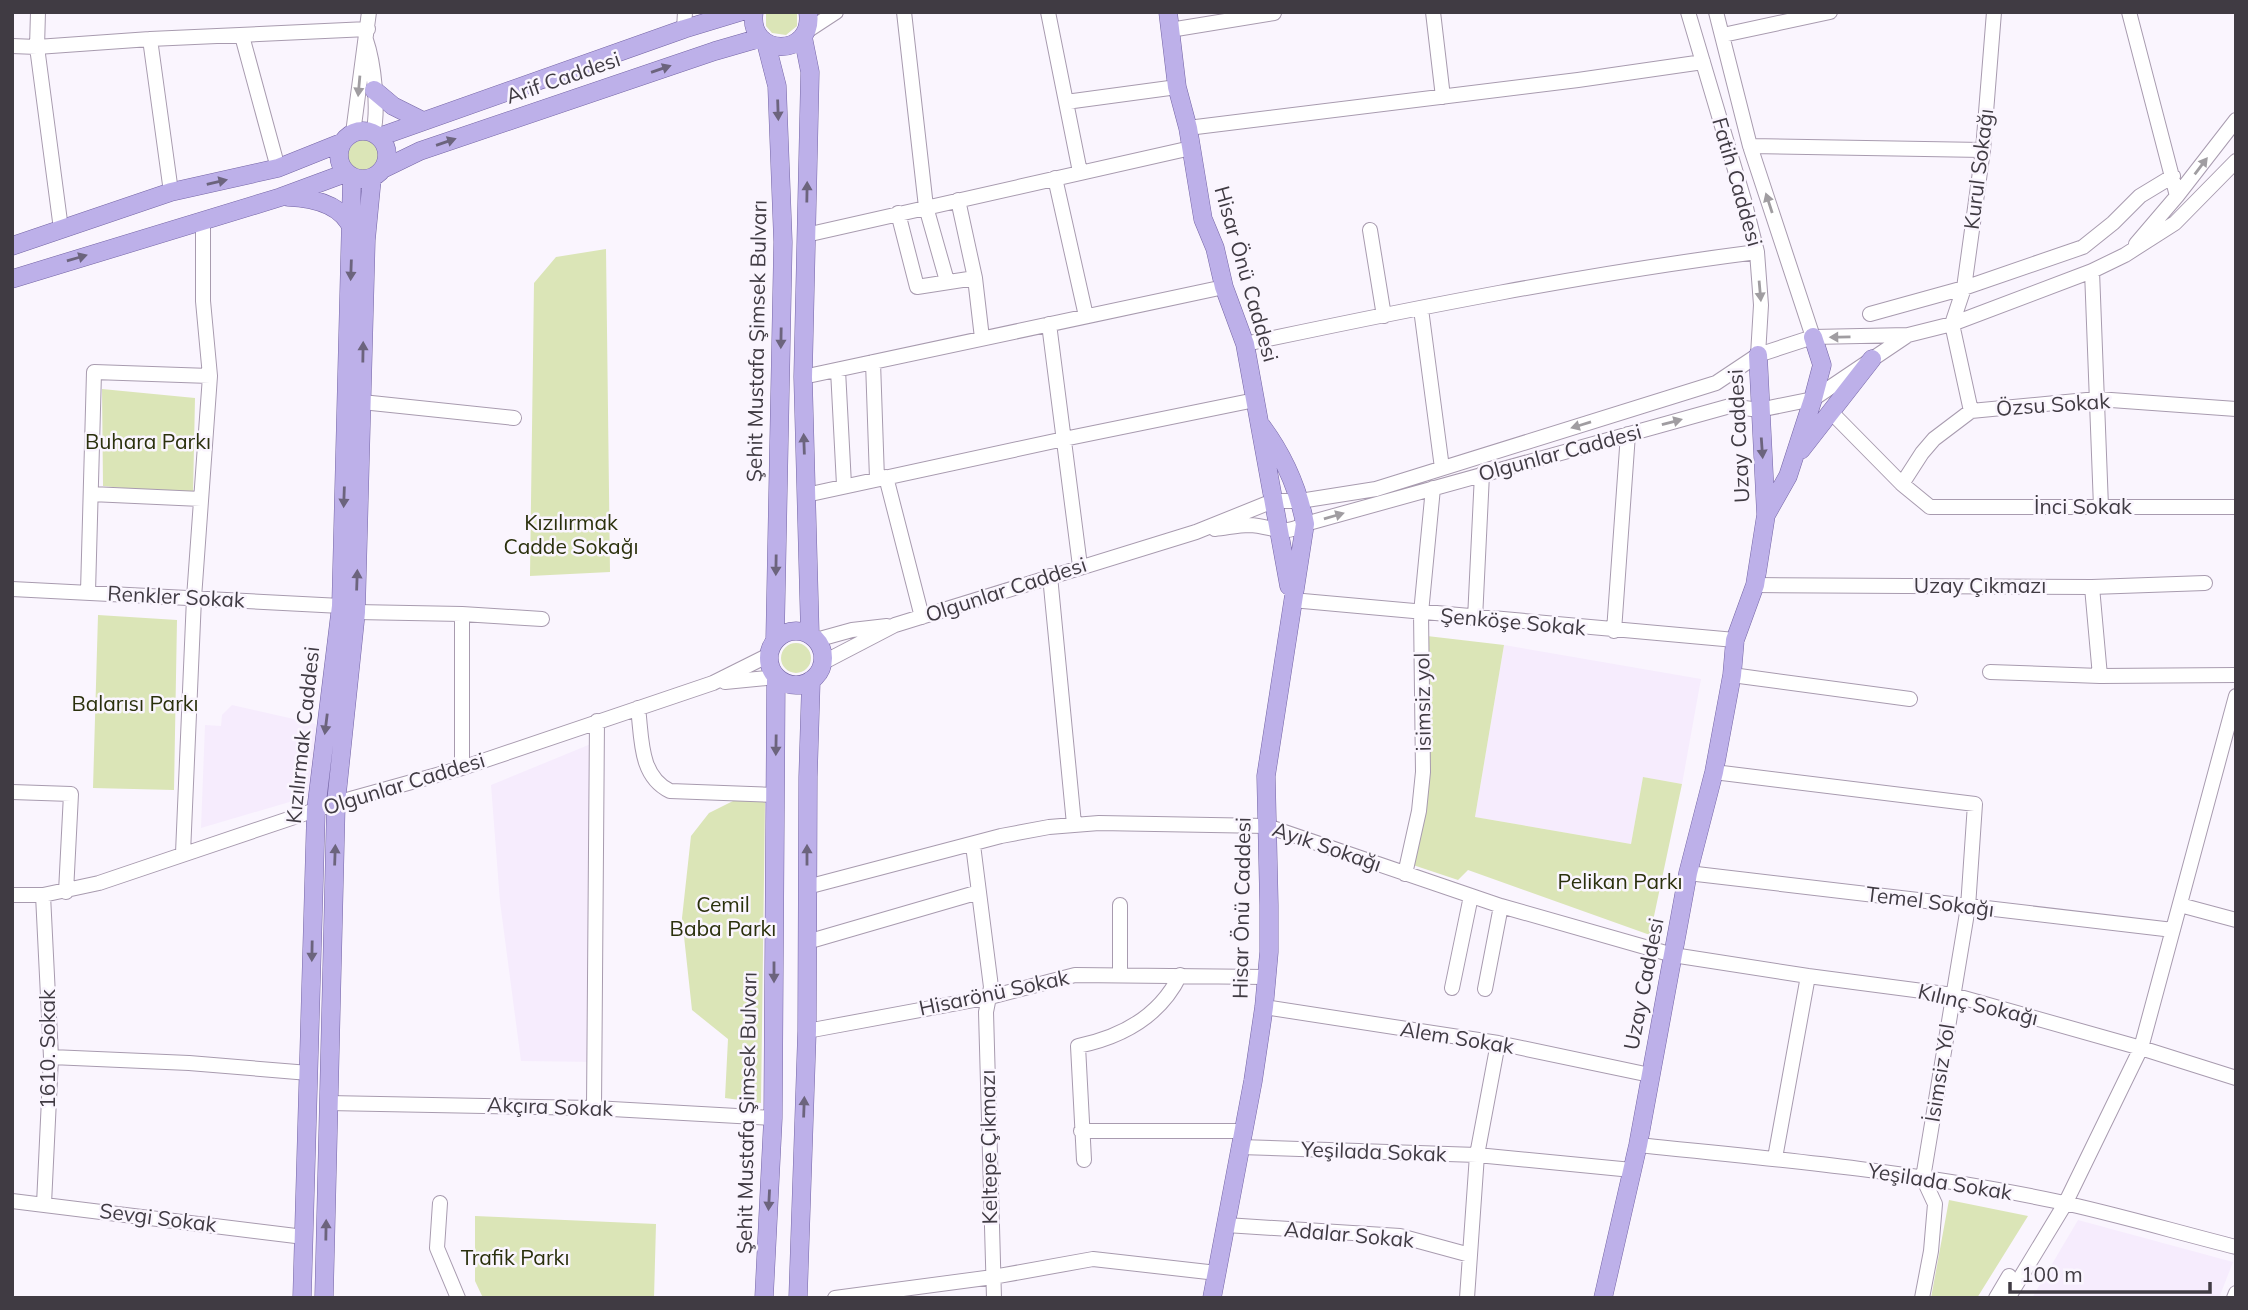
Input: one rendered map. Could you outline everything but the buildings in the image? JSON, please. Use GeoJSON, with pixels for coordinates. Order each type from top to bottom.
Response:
{"type":"FeatureCollection","features":[{"type":"Feature","properties":{"kind":"main road","name":"Arif Caddesi"},"geometry":{"type":"LineString","coordinates":[[376,135],[423,121],[685,21],[740,12]]}},
{"type":"Feature","properties":{"kind":"main road","name":"Şehit Mustafa Şimsek Bulvarı"},"geometry":{"type":"LineString","coordinates":[[754,12],[754,23],[763,40],[776,86],[783,242],[772,648]]}},
{"type":"Feature","properties":{"kind":"main road"},"geometry":{"type":"LineString","coordinates":[[763,40],[782,47],[797,43],[805,34],[809,23],[808,12]]}},
{"type":"Feature","properties":{"kind":"main road","name":"Hisar Önü Caddesi"},"geometry":{"type":"LineString","coordinates":[[1169,21],[1178,87],[1188,128],[1203,219],[1215,248],[1224,287],[1245,344],[1292,600]]}},
{"type":"Feature","properties":{"kind":"main road"},"geometry":{"type":"LineString","coordinates":[[805,34],[810,72],[803,377],[806,495],[813,637],[822,653],[822,663],[817,675],[797,685],[776,677],[772,670],[772,648],[788,632],[795,631],[813,637]]}},
{"type":"Feature","properties":{"kind":"main road","name":"Arif Caddesi"},"geometry":{"type":"LineString","coordinates":[[378,173],[420,151],[715,51],[763,40]]}},
{"type":"Feature","properties":{"kind":"main road"},"geometry":{"type":"LineString","coordinates":[[374,90],[398,110],[423,121]]}},
{"type":"Feature","properties":{"kind":"main road"},"geometry":{"type":"LineString","coordinates":[[12,246],[171,192],[278,168],[348,137],[367,131],[376,135],[386,149],[386,163],[378,173],[359,179],[342,168],[339,155],[348,137]]}},
{"type":"Feature","properties":{"kind":"main road","name":"Kızılırmak Caddesi"},"geometry":{"type":"LineString","coordinates":[[324,1298],[336,803],[362,402],[366,240],[378,173]]}},
{"type":"Feature","properties":{"kind":"main road"},"geometry":{"type":"LineString","coordinates":[[12,279],[349,175]]}},
{"type":"Feature","properties":{"kind":"main road","name":"Kızılırmak Caddesi"},"geometry":{"type":"LineString","coordinates":[[302,1298],[316,810],[348,609],[352,229],[349,175]]}},
{"type":"Feature","properties":{"kind":"main road"},"geometry":{"type":"LineString","coordinates":[[281,197],[309,200],[335,208],[345,216],[352,229]]}},
{"type":"Feature","properties":{"kind":"main road","name":"Uzay Caddesi"},"geometry":{"type":"LineString","coordinates":[[1766,515],[1788,476],[1822,365],[1813,337]]}},
{"type":"Feature","properties":{"kind":"main road","name":"Uzay Caddesi"},"geometry":{"type":"LineString","coordinates":[[1603,1298],[1638,1145],[1688,873],[1714,772],[1732,675],[1735,640],[1755,585],[1766,515],[1758,355]]}},
{"type":"Feature","properties":{"kind":"main road"},"geometry":{"type":"LineString","coordinates":[[1792,461],[1872,359]]}},
{"type":"Feature","properties":{"kind":"main road","name":"Hisar Önü Caddesi"},"geometry":{"type":"LineString","coordinates":[[1212,1298],[1264,1007],[1269,905],[1266,776],[1304,524],[1300,501],[1276,446],[1260,424]]}},
{"type":"Feature","properties":{"kind":"main road","name":"Şehit Mustafa Şimsek Bulvarı"},"geometry":{"type":"LineString","coordinates":[[764,1298],[773,1118],[776,677]]}},
{"type":"Feature","properties":{"kind":"main road"},"geometry":{"type":"LineString","coordinates":[[798,1298],[807,1031],[811,680]]}},
{"type":"Feature","properties":{"kind":"street"},"geometry":{"type":"LineString","coordinates":[[38,12],[37,47],[61,229]]}},
{"type":"Feature","properties":{"kind":"street"},"geometry":{"type":"LineString","coordinates":[[348,137],[369,12]]}},
{"type":"Feature","properties":{"kind":"street"},"geometry":{"type":"LineString","coordinates":[[805,34],[836,12]]}},
{"type":"Feature","properties":{"kind":"street"},"geometry":{"type":"LineString","coordinates":[[904,12],[926,207],[947,281]]}},
{"type":"Feature","properties":{"kind":"street"},"geometry":{"type":"LineString","coordinates":[[1048,12],[1080,172]]}},
{"type":"Feature","properties":{"kind":"street"},"geometry":{"type":"LineString","coordinates":[[1433,12],[1443,97]]}},
{"type":"Feature","properties":{"kind":"street","name":"Fatih Caddesi"},"geometry":{"type":"LineString","coordinates":[[1688,12],[1757,252],[1761,305],[1758,355]]}},
{"type":"Feature","properties":{"kind":"street","name":"Fatih Caddesi"},"geometry":{"type":"LineString","coordinates":[[1716,12],[1750,146],[1813,337]]}},
{"type":"Feature","properties":{"kind":"street"},"geometry":{"type":"LineString","coordinates":[[1723,35],[1830,12]]}},
{"type":"Feature","properties":{"kind":"street","name":"Kurul Sokağı"},"geometry":{"type":"LineString","coordinates":[[1952,324],[1964,288],[1983,150],[1994,12]]}},
{"type":"Feature","properties":{"kind":"street"},"geometry":{"type":"LineString","coordinates":[[2129,12],[2177,197]]}},
{"type":"Feature","properties":{"kind":"street"},"geometry":{"type":"LineString","coordinates":[[1169,21],[1274,13]]}},
{"type":"Feature","properties":{"kind":"street"},"geometry":{"type":"LineString","coordinates":[[12,46],[242,36],[367,35]]}},
{"type":"Feature","properties":{"kind":"street"},"geometry":{"type":"LineString","coordinates":[[367,35],[372,57],[376,135]]}},
{"type":"Feature","properties":{"kind":"street"},"geometry":{"type":"LineString","coordinates":[[242,36],[278,168]]}},
{"type":"Feature","properties":{"kind":"street"},"geometry":{"type":"LineString","coordinates":[[150,39],[171,192]]}},
{"type":"Feature","properties":{"kind":"street"},"geometry":{"type":"LineString","coordinates":[[1188,128],[1703,62]]}},
{"type":"Feature","properties":{"kind":"street"},"geometry":{"type":"LineString","coordinates":[[1066,102],[1178,87]]}},
{"type":"Feature","properties":{"kind":"street"},"geometry":{"type":"LineString","coordinates":[[2125,255],[2177,197],[2236,120]]}},
{"type":"Feature","properties":{"kind":"street"},"geometry":{"type":"LineString","coordinates":[[1750,146],[1983,150]]}},
{"type":"Feature","properties":{"kind":"street"},"geometry":{"type":"LineString","coordinates":[[806,235],[1191,148]]}},
{"type":"Feature","properties":{"kind":"street","name":"Olgunlar Caddesi"},"geometry":{"type":"LineString","coordinates":[[895,625],[1196,531],[1273,501],[1300,501],[1376,489],[1716,383],[1758,355],[1813,337],[1908,335],[1952,324],[2092,271],[2125,255],[2175,223],[2236,161]]}},
{"type":"Feature","properties":{"kind":"street"},"geometry":{"type":"LineString","coordinates":[[1870,314],[1964,288],[2083,247],[2113,223],[2140,196],[2173,176]]}},
{"type":"Feature","properties":{"kind":"street"},"geometry":{"type":"LineString","coordinates":[[1055,178],[1086,316]]}},
{"type":"Feature","properties":{"kind":"street"},"geometry":{"type":"LineString","coordinates":[[958,200],[975,278],[982,338]]}},
{"type":"Feature","properties":{"kind":"street"},"geometry":{"type":"LineString","coordinates":[[898,213],[917,287],[975,278]]}},
{"type":"Feature","properties":{"kind":"street"},"geometry":{"type":"LineString","coordinates":[[183,853],[194,597],[210,376],[202,301],[203,221]]}},
{"type":"Feature","properties":{"kind":"street"},"geometry":{"type":"LineString","coordinates":[[1370,230],[1384,316]]}},
{"type":"Feature","properties":{"kind":"street"},"geometry":{"type":"LineString","coordinates":[[1245,344],[1662,265],[1757,252]]}},
{"type":"Feature","properties":{"kind":"street"},"geometry":{"type":"LineString","coordinates":[[2092,271],[2101,507]]}},
{"type":"Feature","properties":{"kind":"street"},"geometry":{"type":"LineString","coordinates":[[803,377],[1224,287]]}},
{"type":"Feature","properties":{"kind":"street"},"geometry":{"type":"LineString","coordinates":[[1421,309],[1442,468]]}},
{"type":"Feature","properties":{"kind":"street"},"geometry":{"type":"LineString","coordinates":[[1049,324],[1080,566]]}},
{"type":"Feature","properties":{"kind":"street"},"geometry":{"type":"LineString","coordinates":[[1952,324],[1971,411]]}},
{"type":"Feature","properties":{"kind":"street","name":"Olgunlar Caddesi"},"geometry":{"type":"LineString","coordinates":[[1196,531],[1250,525],[1280,532],[1294,530],[1304,524],[1730,407],[1759,410],[1813,399],[1908,335]]}},
{"type":"Feature","properties":{"kind":"street"},"geometry":{"type":"LineString","coordinates":[[873,362],[882,478],[922,617]]}},
{"type":"Feature","properties":{"kind":"street"},"geometry":{"type":"LineString","coordinates":[[838,370],[844,485]]}},
{"type":"Feature","properties":{"kind":"street"},"geometry":{"type":"LineString","coordinates":[[88,592],[94,372],[210,376]]}},
{"type":"Feature","properties":{"kind":"street"},"geometry":{"type":"LineString","coordinates":[[806,495],[1255,400]]}},
{"type":"Feature","properties":{"kind":"street","name":"Özsu Sokak"},"geometry":{"type":"LineString","coordinates":[[1902,484],[1934,439],[1971,411],[2097,400],[2236,409]]}},
{"type":"Feature","properties":{"kind":"street"},"geometry":{"type":"LineString","coordinates":[[362,402],[514,418]]}},
{"type":"Feature","properties":{"kind":"street"},"geometry":{"type":"LineString","coordinates":[[1830,412],[1902,484]]}},
{"type":"Feature","properties":{"kind":"street"},"geometry":{"type":"LineString","coordinates":[[1614,631],[1628,434]]}},
{"type":"Feature","properties":{"kind":"street"},"geometry":{"type":"LineString","coordinates":[[1475,619],[1482,474]]}},
{"type":"Feature","properties":{"kind":"street","name":"İnci Sokak"},"geometry":{"type":"LineString","coordinates":[[1902,484],[1930,507],[2236,507]]}},
{"type":"Feature","properties":{"kind":"street","name":"isimsiz yol"},"geometry":{"type":"LineString","coordinates":[[1405,874],[1419,811],[1423,772],[1421,613],[1433,488]]}},
{"type":"Feature","properties":{"kind":"street"},"geometry":{"type":"LineString","coordinates":[[90,494],[201,499]]}},
{"type":"Feature","properties":{"kind":"street"},"geometry":{"type":"LineString","coordinates":[[1050,576],[1074,824]]}},
{"type":"Feature","properties":{"kind":"street","name":"Uzay Çıkmazı"},"geometry":{"type":"LineString","coordinates":[[1755,585],[2092,587],[2205,583]]}},
{"type":"Feature","properties":{"kind":"street"},"geometry":{"type":"LineString","coordinates":[[2092,587],[2100,676]]}},
{"type":"Feature","properties":{"kind":"street","name":"Renkler Sokak"},"geometry":{"type":"LineString","coordinates":[[12,589],[194,597],[348,609],[542,619]]}},
{"type":"Feature","properties":{"kind":"street","name":"Şenköşe Sokak"},"geometry":{"type":"LineString","coordinates":[[1292,600],[1475,619],[1735,640]]}},
{"type":"Feature","properties":{"kind":"street"},"geometry":{"type":"LineString","coordinates":[[461,614],[463,768]]}},
{"type":"Feature","properties":{"kind":"street"},"geometry":{"type":"LineString","coordinates":[[813,637],[895,625]]}},
{"type":"Feature","properties":{"kind":"street"},"geometry":{"type":"LineString","coordinates":[[822,663],[895,625]]}},
{"type":"Feature","properties":{"kind":"street"},"geometry":{"type":"LineString","coordinates":[[713,683],[772,648]]}},
{"type":"Feature","properties":{"kind":"street"},"geometry":{"type":"LineString","coordinates":[[1990,673],[2100,676],[2236,675]]}},
{"type":"Feature","properties":{"kind":"street"},"geometry":{"type":"LineString","coordinates":[[1732,675],[1910,699]]}},
{"type":"Feature","properties":{"kind":"street"},"geometry":{"type":"LineString","coordinates":[[713,683],[776,677]]}},
{"type":"Feature","properties":{"kind":"street","name":"Olgunlar Caddesi"},"geometry":{"type":"LineString","coordinates":[[12,895],[66,892],[99,883],[336,803],[463,768],[713,683]]}},
{"type":"Feature","properties":{"kind":"street"},"geometry":{"type":"LineString","coordinates":[[2008,1298],[2061,1203],[2141,1048],[2236,696]]}},
{"type":"Feature","properties":{"kind":"street"},"geometry":{"type":"LineString","coordinates":[[638,708],[647,770],[662,788],[670,791],[775,795]]}},
{"type":"Feature","properties":{"kind":"street"},"geometry":{"type":"LineString","coordinates":[[594,1108],[597,721]]}},
{"type":"Feature","properties":{"kind":"street","name":"İsimsiz Yol"},"geometry":{"type":"LineString","coordinates":[[1714,772],[1975,804],[1968,907],[1923,1178],[1935,1204],[1931,1251],[1922,1298]]}},
{"type":"Feature","properties":{"kind":"street"},"geometry":{"type":"LineString","coordinates":[[12,792],[71,794],[66,892]]}},
{"type":"Feature","properties":{"kind":"street","name":"Ayık Sokağı"},"geometry":{"type":"LineString","coordinates":[[807,887],[1025,831],[1074,824],[1267,826],[1501,906],[1673,955]]}},
{"type":"Feature","properties":{"kind":"street","name":"Keltepe Çıkmazı"},"geometry":{"type":"LineString","coordinates":[[973,845],[991,987],[986,1012],[994,1298]]}},
{"type":"Feature","properties":{"kind":"street","name":"Temel Sokağı"},"geometry":{"type":"LineString","coordinates":[[1688,873],[2173,930]]}},
{"type":"Feature","properties":{"kind":"street"},"geometry":{"type":"LineString","coordinates":[[807,942],[979,892]]}},
{"type":"Feature","properties":{"kind":"street","name":"1610. Sokak"},"geometry":{"type":"LineString","coordinates":[[43,895],[51,1057],[44,1204]]}},
{"type":"Feature","properties":{"kind":"street"},"geometry":{"type":"LineString","coordinates":[[1452,988],[1471,896]]}},
{"type":"Feature","properties":{"kind":"street"},"geometry":{"type":"LineString","coordinates":[[1120,905],[1120,975]]}},
{"type":"Feature","properties":{"kind":"street"},"geometry":{"type":"LineString","coordinates":[[2180,905],[2236,920]]}},
{"type":"Feature","properties":{"kind":"street"},"geometry":{"type":"LineString","coordinates":[[1485,989],[1501,906]]}},
{"type":"Feature","properties":{"kind":"street","name":"Kılınç Sokağı"},"geometry":{"type":"LineString","coordinates":[[1673,955],[1953,995],[2236,1078]]}},
{"type":"Feature","properties":{"kind":"street","name":"Hisarönü Sokak"},"geometry":{"type":"LineString","coordinates":[[807,1031],[990,997],[1075,975],[1266,977]]}},
{"type":"Feature","properties":{"kind":"street"},"geometry":{"type":"LineString","coordinates":[[1084,1160],[1078,1046],[1105,1039],[1139,1022],[1159,1007],[1180,975]]}},
{"type":"Feature","properties":{"kind":"street"},"geometry":{"type":"LineString","coordinates":[[1775,1158],[1808,976]]}},
{"type":"Feature","properties":{"kind":"street","name":"Alem Sokak"},"geometry":{"type":"LineString","coordinates":[[1264,1007],[1498,1044],[1650,1075]]}},
{"type":"Feature","properties":{"kind":"street"},"geometry":{"type":"LineString","coordinates":[[1467,1298],[1477,1155],[1498,1044]]}},
{"type":"Feature","properties":{"kind":"street"},"geometry":{"type":"LineString","coordinates":[[51,1057],[189,1063],[309,1073]]}},
{"type":"Feature","properties":{"kind":"street","name":"Akçıra Sokak"},"geometry":{"type":"LineString","coordinates":[[328,1103],[594,1108],[773,1118]]}},
{"type":"Feature","properties":{"kind":"street","name":"Yeşilada Sokak"},"geometry":{"type":"LineString","coordinates":[[1081,1131],[1477,1155],[1632,1170]]}},
{"type":"Feature","properties":{"kind":"street","name":"Yeşilada Sokak"},"geometry":{"type":"LineString","coordinates":[[1638,1145],[1775,1158],[1923,1178],[2061,1203],[2236,1247]]}},
{"type":"Feature","properties":{"kind":"street","name":"Sevgi Sokak"},"geometry":{"type":"LineString","coordinates":[[12,1201],[304,1237]]}},
{"type":"Feature","properties":{"kind":"street"},"geometry":{"type":"LineString","coordinates":[[440,1203],[438,1248],[458,1298]]}},
{"type":"Feature","properties":{"kind":"street"},"geometry":{"type":"LineString","coordinates":[[1996,1298],[2061,1203]]}},
{"type":"Feature","properties":{"kind":"street","name":"Adalar Sokak"},"geometry":{"type":"LineString","coordinates":[[1226,1225],[1400,1236],[1470,1255]]}},
{"type":"Feature","properties":{"kind":"street"},"geometry":{"type":"LineString","coordinates":[[835,1298],[993,1277],[1093,1259],[1217,1273]]}},
{"type":"Feature","properties":{"kind":"shaded area"},"geometry":{"type":"Polygon","coordinates":[[[1504,645],[1701,679],[1682,784],[1643,777],[1631,844],[1475,817],[1504,645]]]}},
{"type":"Feature","properties":{"kind":"shaded area"},"geometry":{"type":"Polygon","coordinates":[[[232,705],[316,724],[313,795],[201,828],[205,725],[221,726],[222,715],[232,705]]]}},
{"type":"Feature","properties":{"kind":"shaded area"},"geometry":{"type":"Polygon","coordinates":[[[603,739],[599,1062],[521,1061],[500,902],[491,785],[603,739]]]}},
{"type":"Feature","properties":{"kind":"shaded area"},"geometry":{"type":"Polygon","coordinates":[[[2078,1220],[2233,1262],[2219,1298],[2032,1298],[2078,1220]]]}},
{"type":"Feature","properties":{"kind":"green space"},"geometry":{"type":"Polygon","coordinates":[[[766,12],[797,12],[797,26],[786,35],[772,33],[766,26],[766,12]]]}},
{"type":"Feature","properties":{"kind":"green space"},"geometry":{"type":"Polygon","coordinates":[[[364,140],[375,145],[380,156],[375,167],[364,172],[353,167],[348,156],[353,145],[364,140]]]}},
{"type":"Feature","properties":{"kind":"green space","name":"Kızılırmak Cadde Sokağı"},"geometry":{"type":"Polygon","coordinates":[[[606,249],[610,572],[530,576],[534,283],[556,257],[606,249]]]}},
{"type":"Feature","properties":{"kind":"green space","name":"Buhara Parkı"},"geometry":{"type":"Polygon","coordinates":[[[102,389],[195,398],[193,495],[103,486],[102,389]]]}},
{"type":"Feature","properties":{"kind":"green space","name":"Balarısı Parkı"},"geometry":{"type":"Polygon","coordinates":[[[98,615],[177,620],[174,790],[93,788],[98,615]]]}},
{"type":"Feature","properties":{"kind":"green space","name":"Pelikan Parkı"},"geometry":{"type":"Polygon","coordinates":[[[1427,636],[1504,645],[1475,817],[1631,844],[1643,777],[1682,784],[1650,935],[1468,870],[1458,880],[1410,864],[1427,636]]]}},
{"type":"Feature","properties":{"kind":"green space"},"geometry":{"type":"Polygon","coordinates":[[[796,643],[802,644],[810,652],[810,664],[802,672],[796,673],[790,672],[782,664],[781,658],[782,652],[790,644],[796,643]]]}},
{"type":"Feature","properties":{"kind":"green space","name":"Cemil Baba Parkı"},"geometry":{"type":"Polygon","coordinates":[[[735,800],[765,802],[761,1103],[725,1098],[728,1039],[692,1010],[682,918],[691,836],[709,813],[735,800]]]}},
{"type":"Feature","properties":{"kind":"green space"},"geometry":{"type":"Polygon","coordinates":[[[1949,1200],[2028,1216],[1977,1298],[1931,1298],[1949,1200]]]}},
{"type":"Feature","properties":{"kind":"green space","name":"Trafik Parkı"},"geometry":{"type":"Polygon","coordinates":[[[475,1216],[656,1224],[654,1298],[483,1298],[475,1281],[475,1216]]]}}]}
